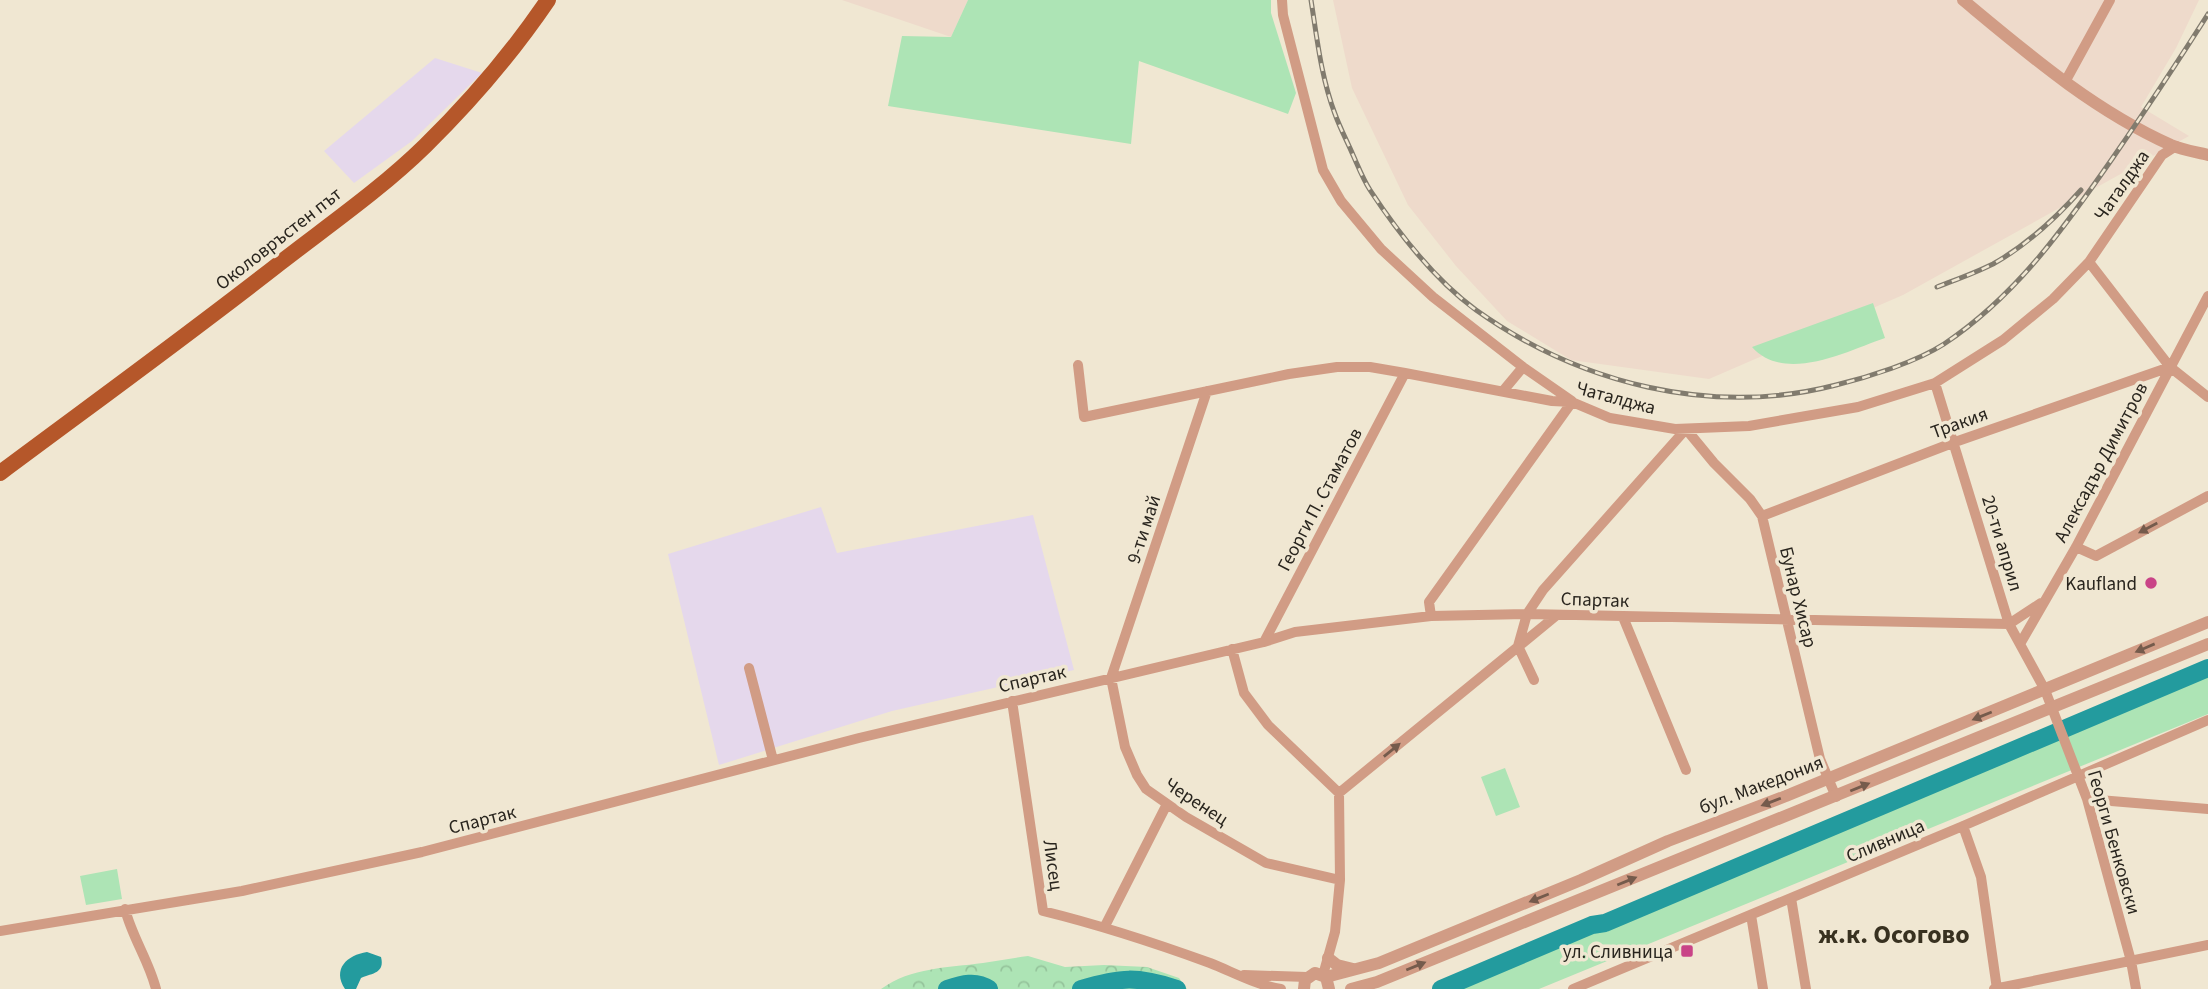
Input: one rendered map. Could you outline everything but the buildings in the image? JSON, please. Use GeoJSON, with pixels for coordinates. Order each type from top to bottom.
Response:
{"type":"FeatureCollection","features":[{"type":"Feature","properties":{"kind":"main road","name":"Околовръстен път"},"geometry":{"type":"LineString","coordinates":[[0,473],[252,285],[414,156],[472,98],[520,41],[548,0]]}},
{"type":"Feature","properties":{"kind":"street"},"geometry":{"type":"LineString","coordinates":[[1282,0],[1283,15],[1323,170],[1340,201],[1381,249],[1433,297],[1523,368],[1573,402],[1429,602],[1431,616]]}},
{"type":"Feature","properties":{"kind":"street"},"geometry":{"type":"LineString","coordinates":[[1962,0],[2065,82],[2115,115],[2176,146],[2208,155]]}},
{"type":"Feature","properties":{"kind":"street"},"geometry":{"type":"LineString","coordinates":[[2065,82],[2110,0]]}},
{"type":"Feature","properties":{"kind":"street","name":"Чаталджа"},"geometry":{"type":"LineString","coordinates":[[1079,365],[1084,417],[1289,373],[1337,367],[1370,367],[1552,401],[1573,402],[1610,418],[1675,429],[1749,426],[1858,407],[1935,383],[2003,340],[2053,299],[2089,262],[2162,155],[2176,146]]}},
{"type":"Feature","properties":{"kind":"street"},"geometry":{"type":"LineString","coordinates":[[2089,262],[2170,367],[2208,397]]}},
{"type":"Feature","properties":{"kind":"street","name":"Алексадър Димитров"},"geometry":{"type":"LineString","coordinates":[[2020,644],[2076,547],[2208,296]]}},
{"type":"Feature","properties":{"kind":"street","name":"Тракия"},"geometry":{"type":"LineString","coordinates":[[1762,516],[1955,442],[2170,367]]}},
{"type":"Feature","properties":{"kind":"street"},"geometry":{"type":"LineString","coordinates":[[1503,391],[1523,368]]}},
{"type":"Feature","properties":{"kind":"street","name":"Георги П. Стаматов"},"geometry":{"type":"LineString","coordinates":[[1264,642],[1405,373]]}},
{"type":"Feature","properties":{"kind":"street","name":"20-ти април"},"geometry":{"type":"LineString","coordinates":[[1935,383],[2009,624],[2054,711]]}},
{"type":"Feature","properties":{"kind":"street","name":"9-ти май"},"geometry":{"type":"LineString","coordinates":[[1111,678],[1207,391]]}},
{"type":"Feature","properties":{"kind":"street"},"geometry":{"type":"LineString","coordinates":[[1534,680],[1518,646],[1527,614],[1544,590],[1686,429]]}},
{"type":"Feature","properties":{"kind":"street","name":"Бунар Хисар"},"geometry":{"type":"LineString","coordinates":[[1686,429],[1714,463],[1750,499],[1762,516],[1820,759],[1836,797]]}},
{"type":"Feature","properties":{"kind":"street"},"geometry":{"type":"LineString","coordinates":[[2076,547],[2096,556],[2208,496]]}},
{"type":"Feature","properties":{"kind":"street"},"geometry":{"type":"LineString","coordinates":[[2009,624],[2045,600]]}},
{"type":"Feature","properties":{"kind":"street","name":"Спартак"},"geometry":{"type":"LineString","coordinates":[[0,932],[242,891],[422,852],[773,761],[1264,642],[1295,632],[1431,616],[1527,614],[2009,624]]}},
{"type":"Feature","properties":{"kind":"street"},"geometry":{"type":"LineString","coordinates":[[1339,793],[1557,615]]}},
{"type":"Feature","properties":{"kind":"street"},"geometry":{"type":"LineString","coordinates":[[1623,617],[1686,770]]}},
{"type":"Feature","properties":{"kind":"street","name":"бул. Македония"},"geometry":{"type":"LineString","coordinates":[[1317,980],[1379,963],[2208,622]]}},
{"type":"Feature","properties":{"kind":"street","name":"бул. Македония"},"geometry":{"type":"LineString","coordinates":[[1351,989],[1377,982],[2054,711],[2208,644]]}},
{"type":"Feature","properties":{"kind":"street"},"geometry":{"type":"LineString","coordinates":[[1232,649],[1244,693],[1268,725],[1339,793],[1340,880],[1335,932],[1317,980]]}},
{"type":"Feature","properties":{"kind":"street"},"geometry":{"type":"LineString","coordinates":[[749,668],[773,761]]}},
{"type":"Feature","properties":{"kind":"street","name":"Черенец"},"geometry":{"type":"LineString","coordinates":[[1111,678],[1125,747],[1146,789],[1265,863],[1340,880]]}},
{"type":"Feature","properties":{"kind":"street","name":"Лисец"},"geometry":{"type":"LineString","coordinates":[[1012,701],[1043,911],[1105,926],[1268,987],[1281,989]]}},
{"type":"Feature","properties":{"kind":"street","name":"Георги Бенковски"},"geometry":{"type":"LineString","coordinates":[[2054,711],[2087,799],[2131,961],[2136,989]]}},
{"type":"Feature","properties":{"kind":"street","name":"Сливница"},"geometry":{"type":"LineString","coordinates":[[1573,989],[2208,720]]}},
{"type":"Feature","properties":{"kind":"street"},"geometry":{"type":"LineString","coordinates":[[2087,799],[2208,809]]}},
{"type":"Feature","properties":{"kind":"street"},"geometry":{"type":"LineString","coordinates":[[1105,926],[1167,804]]}},
{"type":"Feature","properties":{"kind":"street"},"geometry":{"type":"LineString","coordinates":[[1963,826],[1982,877],[1996,989],[2208,945]]}},
{"type":"Feature","properties":{"kind":"street"},"geometry":{"type":"LineString","coordinates":[[1791,898],[1806,989]]}},
{"type":"Feature","properties":{"kind":"street"},"geometry":{"type":"LineString","coordinates":[[125,909],[156,989]]}},
{"type":"Feature","properties":{"kind":"street"},"geometry":{"type":"LineString","coordinates":[[1751,915],[1763,989]]}},
{"type":"Feature","properties":{"kind":"street"},"geometry":{"type":"LineString","coordinates":[[1328,956],[1337,965],[1356,969]]}},
{"type":"Feature","properties":{"kind":"street","name":"Лисец"},"geometry":{"type":"LineString","coordinates":[[1240,975],[1317,980]]}},
{"type":"Feature","properties":{"kind":"shaded area"},"geometry":{"type":"Polygon","coordinates":[[[842,0],[968,0],[951,37],[842,0]]]}},
{"type":"Feature","properties":{"kind":"shaded area"},"geometry":{"type":"Polygon","coordinates":[[[1333,0],[2199,0],[2176,48],[2141,107],[2189,136],[1903,295],[1709,379],[1571,360],[1507,321],[1456,266],[1408,205],[1352,88],[1333,0]]]}},
{"type":"Feature","properties":{"kind":"shaded area"},"geometry":{"type":"Polygon","coordinates":[[[435,58],[482,73],[412,141],[354,183],[324,151],[435,58]]]}},
{"type":"Feature","properties":{"kind":"shaded area"},"geometry":{"type":"Polygon","coordinates":[[[821,507],[837,553],[1033,515],[1074,670],[892,711],[719,765],[668,554],[821,507]]]}},
{"type":"Feature","properties":{"kind":"green space"},"geometry":{"type":"Polygon","coordinates":[[[968,0],[1271,0],[1271,13],[1296,93],[1288,114],[1139,61],[1131,144],[888,106],[902,36],[951,37],[968,0]]]}},
{"type":"Feature","properties":{"kind":"green space"},"geometry":{"type":"Polygon","coordinates":[[[1873,303],[1885,338],[1853,350],[1799,364],[1781,363],[1766,358],[1752,347],[1873,303]]]}},
{"type":"Feature","properties":{"kind":"green space"},"geometry":{"type":"Polygon","coordinates":[[[2208,668],[2208,714],[1539,989],[1441,989],[2208,668]]]}},
{"type":"Feature","properties":{"kind":"green space"},"geometry":{"type":"Polygon","coordinates":[[[1505,768],[1520,807],[1496,816],[1481,777],[1505,768]]]}},
{"type":"Feature","properties":{"kind":"green space"},"geometry":{"type":"Polygon","coordinates":[[[117,869],[122,899],[86,905],[80,876],[117,869]]]}},
{"type":"Feature","properties":{"kind":"green space"},"geometry":{"type":"Polygon","coordinates":[[[1028,956],[1065,967],[1147,967],[1179,978],[1187,989],[881,989],[917,972],[1028,956]]]}},
{"type":"Feature","properties":{"kind":"water"},"geometry":{"type":"Polygon","coordinates":[[[367,952],[381,957],[380,969],[361,978],[356,989],[345,989],[341,982],[341,969],[353,956],[367,952]]]}},
{"type":"Feature","properties":{"kind":"waterway"},"geometry":{"type":"LineString","coordinates":[[1441,989],[1592,925],[1605,923],[2208,668]]}},
{"type":"Feature","properties":{"kind":"waterway"},"geometry":{"type":"LineString","coordinates":[[1081,989],[1118,980],[1140,980],[1177,989]]}},
{"type":"Feature","properties":{"kind":"waterway"},"geometry":{"type":"LineString","coordinates":[[947,989],[963,984],[989,989]]}},
{"type":"Feature","properties":{"kind":"railway"},"geometry":{"type":"LineString","coordinates":[[1311,0],[1330,100],[1363,177],[1405,238],[1461,298],[1516,336],[1603,375],[1648,387],[1695,395],[1742,397],[1789,394],[1836,385],[1877,373],[1933,351],[1970,325],[2016,283],[2057,235],[2094,185],[2208,14]]}},
{"type":"Feature","properties":{"kind":"railway"},"geometry":{"type":"LineString","coordinates":[[1937,287],[2005,257],[2051,221],[2081,190]]}},
{"type":"Feature","properties":{"kind":"place","name":"Kaufland"},"geometry":{"type":"Point","coordinates":[2151,583]}},
{"type":"Feature","properties":{"kind":"place","name":"ул. Сливница"},"geometry":{"type":"Point","coordinates":[1687,951]}},
{"type":"Feature","properties":{"kind":"district","name":"ж.к. Осогово"},"geometry":{"type":"Point","coordinates":[1894,934]}}]}
